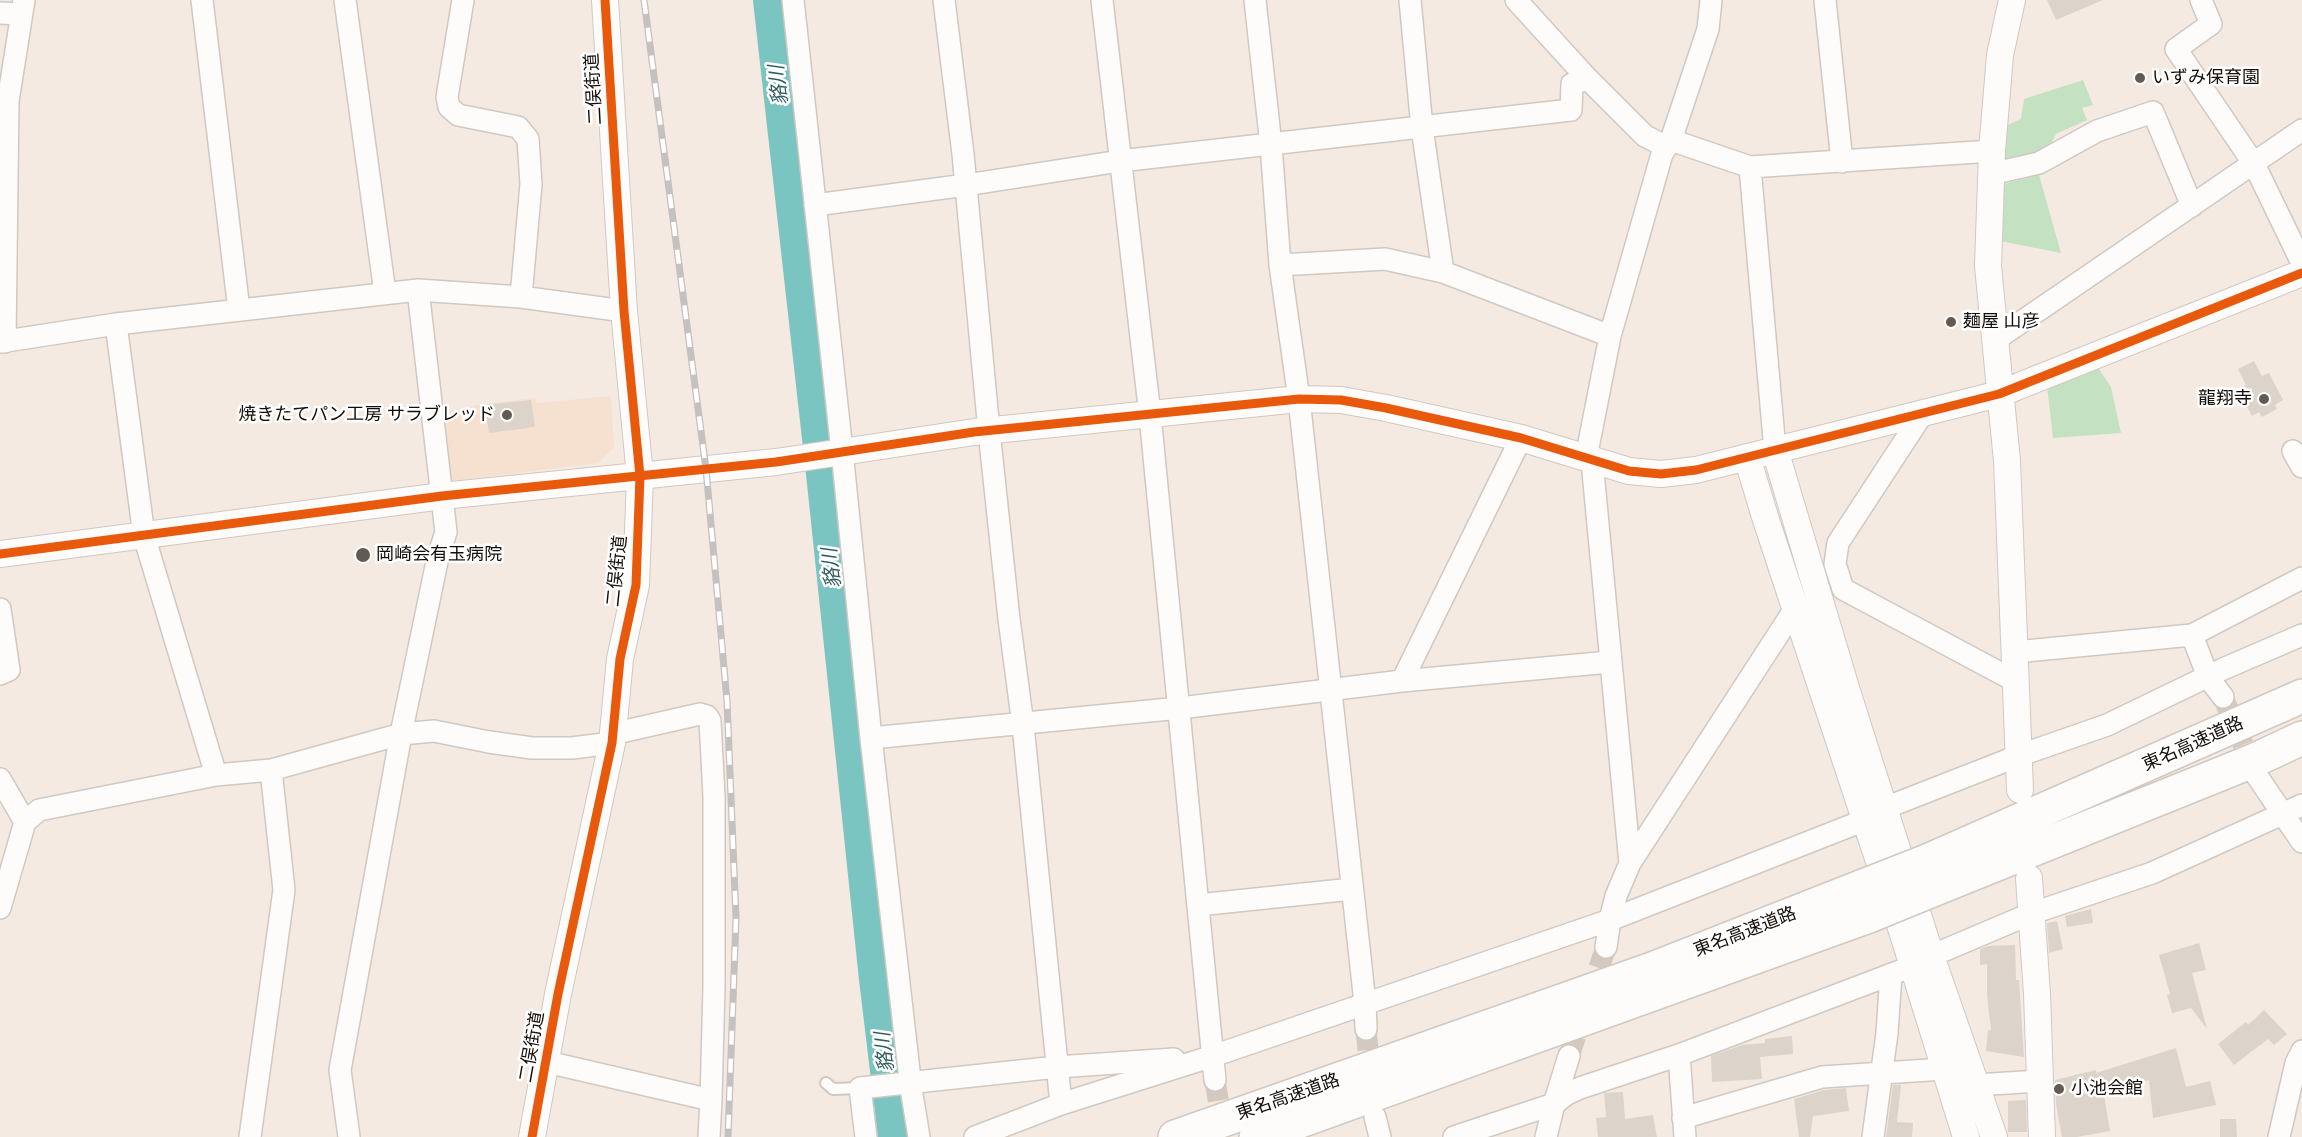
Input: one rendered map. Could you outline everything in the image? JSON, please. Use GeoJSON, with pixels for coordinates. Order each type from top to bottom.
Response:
{"type":"FeatureCollection","features":[{"type":"Feature","properties":{"kind":"highway","name":"東名高速道路"},"geometry":{"type":"LineString","coordinates":[[1931,875],[2302,696]]}},
{"type":"Feature","properties":{"kind":"highway","name":"東名高速道路"},"geometry":{"type":"LineString","coordinates":[[1256,1137],[1931,875],[2255,760],[2302,738]]}},
{"type":"Feature","properties":{"kind":"highway","name":"東名高速道路"},"geometry":{"type":"LineString","coordinates":[[1175,1137],[1641,973],[1866,901]]}},
{"type":"Feature","properties":{"kind":"street"},"geometry":{"type":"LineString","coordinates":[[202,0],[239,310]]}},
{"type":"Feature","properties":{"kind":"street"},"geometry":{"type":"LineString","coordinates":[[345,0],[385,293]]}},
{"type":"Feature","properties":{"kind":"street"},"geometry":{"type":"LineString","coordinates":[[463,0],[447,97],[449,107],[458,115],[518,127],[528,139],[531,184],[521,297]]}},
{"type":"Feature","properties":{"kind":"street","name":"二俣街道"},"geometry":{"type":"LineString","coordinates":[[532,1137],[558,994],[612,738],[620,659],[636,585],[640,476],[624,311],[605,0]]}},
{"type":"Feature","properties":{"kind":"street"},"geometry":{"type":"LineString","coordinates":[[793,0],[871,738],[910,1082],[919,1137]]}},
{"type":"Feature","properties":{"kind":"street"},"geometry":{"type":"LineString","coordinates":[[944,0],[966,185],[989,431],[1023,725],[1061,1104]]}},
{"type":"Feature","properties":{"kind":"street"},"geometry":{"type":"LineString","coordinates":[[1102,0],[1150,415],[1180,708],[1198,905],[1207,1058],[1215,1080]]}},
{"type":"Feature","properties":{"kind":"street"},"geometry":{"type":"LineString","coordinates":[[1255,0],[1271,145],[1280,265],[1299,399],[1365,1003],[1365,1029]]}},
{"type":"Feature","properties":{"kind":"street"},"geometry":{"type":"LineString","coordinates":[[1410,0],[1422,128],[1443,272]]}},
{"type":"Feature","properties":{"kind":"street"},"geometry":{"type":"LineString","coordinates":[[1516,0],[1588,79],[1645,136],[1750,167],[1842,162],[2039,163],[2097,131],[2153,112],[2192,206]]}},
{"type":"Feature","properties":{"kind":"street"},"geometry":{"type":"LineString","coordinates":[[1630,863],[1589,460],[1610,336],[1662,154],[1669,143],[1708,29],[1711,0]]}},
{"type":"Feature","properties":{"kind":"street"},"geometry":{"type":"LineString","coordinates":[[1825,0],[1842,162]]}},
{"type":"Feature","properties":{"kind":"street"},"geometry":{"type":"LineString","coordinates":[[2012,0],[2000,55],[1992,163],[1988,266],[2007,461],[2020,790]]}},
{"type":"Feature","properties":{"kind":"street"},"geometry":{"type":"LineString","coordinates":[[2201,0],[2211,24],[2176,49],[2254,164],[2302,263]]}},
{"type":"Feature","properties":{"kind":"street"},"geometry":{"type":"LineString","coordinates":[[15,9],[8,101],[2,342],[116,324],[418,290],[521,297],[624,311]]}},
{"type":"Feature","properties":{"kind":"street"},"geometry":{"type":"LineString","coordinates":[[815,205],[1120,161],[1571,110],[1572,84],[1588,79]]}},
{"type":"Feature","properties":{"kind":"street"},"geometry":{"type":"LineString","coordinates":[[1995,340],[2302,130]]}},
{"type":"Feature","properties":{"kind":"street"},"geometry":{"type":"LineString","coordinates":[[1750,167],[1775,450],[1875,814],[1912,965],[1966,1137]]}},
{"type":"Feature","properties":{"kind":"street"},"geometry":{"type":"LineString","coordinates":[[1280,265],[1385,259],[1443,272],[1610,336]]}},
{"type":"Feature","properties":{"kind":"street"},"geometry":{"type":"LineString","coordinates":[[0,554],[442,496],[798,459],[989,431],[1299,399],[1341,400],[1386,408],[1521,438],[1629,471],[1661,474],[1696,470],[1999,394],[2302,273]]}},
{"type":"Feature","properties":{"kind":"street"},"geometry":{"type":"LineString","coordinates":[[349,1137],[340,1070],[401,734],[438,557],[446,532],[418,290]]}},
{"type":"Feature","properties":{"kind":"street"},"geometry":{"type":"LineString","coordinates":[[116,324],[144,536],[216,775]]}},
{"type":"Feature","properties":{"kind":"street"},"geometry":{"type":"LineString","coordinates":[[1923,413],[1838,543],[1835,564],[1843,589],[2016,682]]}},
{"type":"Feature","properties":{"kind":"street"},"geometry":{"type":"LineString","coordinates":[[1402,681],[1521,438]]}},
{"type":"Feature","properties":{"kind":"street"},"geometry":{"type":"LineString","coordinates":[[1747,457],[1796,607],[1875,814]]}},
{"type":"Feature","properties":{"kind":"street"},"geometry":{"type":"LineString","coordinates":[[2015,652],[2192,635],[2302,578]]}},
{"type":"Feature","properties":{"kind":"street"},"geometry":{"type":"LineString","coordinates":[[1606,947],[1616,896],[1630,863],[1796,607]]}},
{"type":"Feature","properties":{"kind":"street"},"geometry":{"type":"LineString","coordinates":[[0,609],[9,670],[0,674]]}},
{"type":"Feature","properties":{"kind":"street"},"geometry":{"type":"LineString","coordinates":[[2192,635],[2208,677],[2223,697]]}},
{"type":"Feature","properties":{"kind":"street"},"geometry":{"type":"LineString","coordinates":[[975,1137],[1061,1104],[1207,1058],[1610,920],[2018,756],[2107,725],[2302,635]]}},
{"type":"Feature","properties":{"kind":"street"},"geometry":{"type":"LineString","coordinates":[[871,738],[1180,708],[1330,688],[1610,662]]}},
{"type":"Feature","properties":{"kind":"street"},"geometry":{"type":"LineString","coordinates":[[0,908],[25,822],[39,810],[216,775],[271,770],[401,734],[434,731],[489,742],[532,747],[572,748],[700,714],[707,716],[710,721],[714,796],[714,987],[709,1137]]}},
{"type":"Feature","properties":{"kind":"street"},"geometry":{"type":"LineString","coordinates":[[250,1137],[284,890],[271,770]]}},
{"type":"Feature","properties":{"kind":"street"},"geometry":{"type":"LineString","coordinates":[[2257,776],[2302,842]]}},
{"type":"Feature","properties":{"kind":"street"},"geometry":{"type":"LineString","coordinates":[[0,779],[25,822]]}},
{"type":"Feature","properties":{"kind":"street"},"geometry":{"type":"LineString","coordinates":[[1454,1137],[1554,1104],[1580,1088],[1679,1055],[1912,965],[2030,914],[2152,873],[2302,805]]}},
{"type":"Feature","properties":{"kind":"street"},"geometry":{"type":"LineString","coordinates":[[2029,878],[2037,994],[2042,1137]]}},
{"type":"Feature","properties":{"kind":"street"},"geometry":{"type":"LineString","coordinates":[[1198,905],[1352,889]]}},
{"type":"Feature","properties":{"kind":"street"},"geometry":{"type":"LineString","coordinates":[[1873,1137],[1883,1074],[1912,965]]}},
{"type":"Feature","properties":{"kind":"street"},"geometry":{"type":"LineString","coordinates":[[1912,965],[1976,1085],[1994,1137]]}},
{"type":"Feature","properties":{"kind":"street"},"geometry":{"type":"LineString","coordinates":[[2279,1137],[2296,1087],[2302,1051]]}},
{"type":"Feature","properties":{"kind":"street"},"geometry":{"type":"LineString","coordinates":[[1679,1055],[1684,1128],[1822,1077],[1944,1069]]}},
{"type":"Feature","properties":{"kind":"street"},"geometry":{"type":"LineString","coordinates":[[1546,1137],[1569,1056]]}},
{"type":"Feature","properties":{"kind":"street"},"geometry":{"type":"LineString","coordinates":[[866,1137],[863,1087],[1057,1067],[1207,1058]]}},
{"type":"Feature","properties":{"kind":"street"},"geometry":{"type":"LineString","coordinates":[[547,1062],[711,1100]]}},
{"type":"Feature","properties":{"kind":"street"},"geometry":{"type":"LineString","coordinates":[[1976,1085],[2039,1081]]}},
{"type":"Feature","properties":{"kind":"lane"},"geometry":{"type":"LineString","coordinates":[[826,1083],[833,1089],[839,1090],[863,1087]]}},
{"type":"Feature","properties":{"kind":"shaded area"},"geometry":{"type":"Polygon","coordinates":[[[611,396],[614,447],[598,463],[453,481],[446,475],[440,413],[483,404],[535,398],[536,403],[611,396]]]}},
{"type":"Feature","properties":{"kind":"green space"},"geometry":{"type":"Polygon","coordinates":[[[2083,80],[2093,105],[2082,108],[2087,120],[2056,134],[2046,154],[2001,161],[2005,126],[2021,119],[2024,99],[2083,80]]]}},
{"type":"Feature","properties":{"kind":"green space"},"geometry":{"type":"Polygon","coordinates":[[[2039,175],[2061,253],[2000,241],[2004,184],[2039,175]]]}},
{"type":"Feature","properties":{"kind":"green space"},"geometry":{"type":"Polygon","coordinates":[[[2097,366],[2111,387],[2121,433],[2053,438],[2047,386],[2097,366]]]}},
{"type":"Feature","properties":{"kind":"building"},"geometry":{"type":"Polygon","coordinates":[[[2047,0],[2103,0],[2056,20],[2047,0]]]}},
{"type":"Feature","properties":{"kind":"building"},"geometry":{"type":"Polygon","coordinates":[[[2254,361],[2262,376],[2269,373],[2283,400],[2275,405],[2277,409],[2262,417],[2259,412],[2252,416],[2237,389],[2246,385],[2238,369],[2254,361]]]}},
{"type":"Feature","properties":{"kind":"building","name":"焼きたてパン工房 サラブレッド"},"geometry":{"type":"Polygon","coordinates":[[[531,400],[535,427],[489,433],[485,405],[531,400]]]}},
{"type":"Feature","properties":{"kind":"building"},"geometry":{"type":"Polygon","coordinates":[[[2091,909],[2093,923],[2067,927],[2065,916],[2091,909]]]}},
{"type":"Feature","properties":{"kind":"building"},"geometry":{"type":"Polygon","coordinates":[[[2057,921],[2063,949],[2049,953],[2047,923],[2057,921]]]}},
{"type":"Feature","properties":{"kind":"building"},"geometry":{"type":"Polygon","coordinates":[[[2199,943],[2206,970],[2192,973],[2207,1029],[2191,1008],[2172,1013],[2167,995],[2170,994],[2159,955],[2199,943]]]}},
{"type":"Feature","properties":{"kind":"building"},"geometry":{"type":"Polygon","coordinates":[[[2015,945],[2016,980],[2019,980],[2024,1057],[1986,1051],[1988,1030],[1991,1030],[1987,995],[1987,964],[1980,965],[1980,949],[1988,946],[2015,945]]]}},
{"type":"Feature","properties":{"kind":"building"},"geometry":{"type":"Polygon","coordinates":[[[2264,1010],[2287,1034],[2274,1045],[2268,1039],[2234,1065],[2218,1044],[2246,1022],[2248,1025],[2264,1010]]]}},
{"type":"Feature","properties":{"kind":"building"},"geometry":{"type":"Polygon","coordinates":[[[1792,1036],[1793,1054],[1760,1057],[1762,1079],[1712,1082],[1711,1056],[1742,1045],[1765,1043],[1765,1039],[1792,1036]]]}},
{"type":"Feature","properties":{"kind":"building"},"geometry":{"type":"Polygon","coordinates":[[[2176,1048],[2186,1087],[2210,1081],[2216,1105],[2153,1118],[2149,1080],[2104,1095],[2110,1131],[2077,1137],[2062,1137],[2056,1104],[2055,1080],[2096,1070],[2096,1073],[2176,1048]]]}},
{"type":"Feature","properties":{"kind":"building"},"geometry":{"type":"Polygon","coordinates":[[[1893,1085],[1901,1085],[1897,1122],[1913,1123],[1912,1137],[1886,1137],[1893,1085]]]}},
{"type":"Feature","properties":{"kind":"building"},"geometry":{"type":"Polygon","coordinates":[[[1846,1088],[1849,1111],[1813,1116],[1810,1137],[1799,1137],[1794,1099],[1824,1090],[1846,1088]]]}},
{"type":"Feature","properties":{"kind":"building"},"geometry":{"type":"Polygon","coordinates":[[[1623,1092],[1625,1119],[1653,1115],[1657,1137],[1598,1137],[1596,1118],[1606,1117],[1604,1093],[1623,1092]]]}},
{"type":"Feature","properties":{"kind":"building"},"geometry":{"type":"Polygon","coordinates":[[[2026,1100],[2027,1132],[2008,1132],[2008,1101],[2026,1100]]]}},
{"type":"Feature","properties":{"kind":"building"},"geometry":{"type":"Polygon","coordinates":[[[2220,1119],[2236,1119],[2237,1137],[2220,1137],[2220,1119]]]}},
{"type":"Feature","properties":{"kind":"waterway","name":"貉川"},"geometry":{"type":"LineString","coordinates":[[769,0],[894,1137]]}},
{"type":"Feature","properties":{"kind":"tunnel"},"geometry":{"type":"LineString","coordinates":[[2223,697],[2255,773]]}},
{"type":"Feature","properties":{"kind":"tunnel"},"geometry":{"type":"LineString","coordinates":[[1569,1056],[1606,947]]}},
{"type":"Feature","properties":{"kind":"tunnel"},"geometry":{"type":"LineString","coordinates":[[1366,1029],[1371,1080]]}},
{"type":"Feature","properties":{"kind":"tunnel"},"geometry":{"type":"LineString","coordinates":[[1215,1080],[1223,1130]]}},
{"type":"Feature","properties":{"kind":"railway"},"geometry":{"type":"LineString","coordinates":[[644,0],[706,469],[727,701],[736,918],[728,1137]]}},
{"type":"Feature","properties":{"kind":"cycle path"},"geometry":{"type":"LineString","coordinates":[[532,1137],[558,994],[612,743],[620,659],[636,585],[640,476],[624,311],[605,0]]}},
{"type":"Feature","properties":{"kind":"cycle path"},"geometry":{"type":"LineString","coordinates":[[0,554],[442,496],[776,462],[974,432],[1299,399],[1341,400],[1386,408],[1521,438],[1629,471],[1661,474],[1696,470],[1999,394],[2302,273]]}},
{"type":"Feature","properties":{"kind":"place","name":"いずみ保育園"},"geometry":{"type":"Point","coordinates":[2140,78]}},
{"type":"Feature","properties":{"kind":"place","name":"麺屋 山彦"},"geometry":{"type":"Point","coordinates":[1951,322]}},
{"type":"Feature","properties":{"kind":"place","name":"龍翔寺"},"geometry":{"type":"Point","coordinates":[2264,399]}},
{"type":"Feature","properties":{"kind":"place","name":"焼きたてパン工房 サラブレッド"},"geometry":{"type":"Point","coordinates":[507,415]}},
{"type":"Feature","properties":{"kind":"place","name":"岡崎会有玉病院"},"geometry":{"type":"Point","coordinates":[363,555]}},
{"type":"Feature","properties":{"kind":"place","name":"小池会館"},"geometry":{"type":"Point","coordinates":[2059,1089]}}]}
